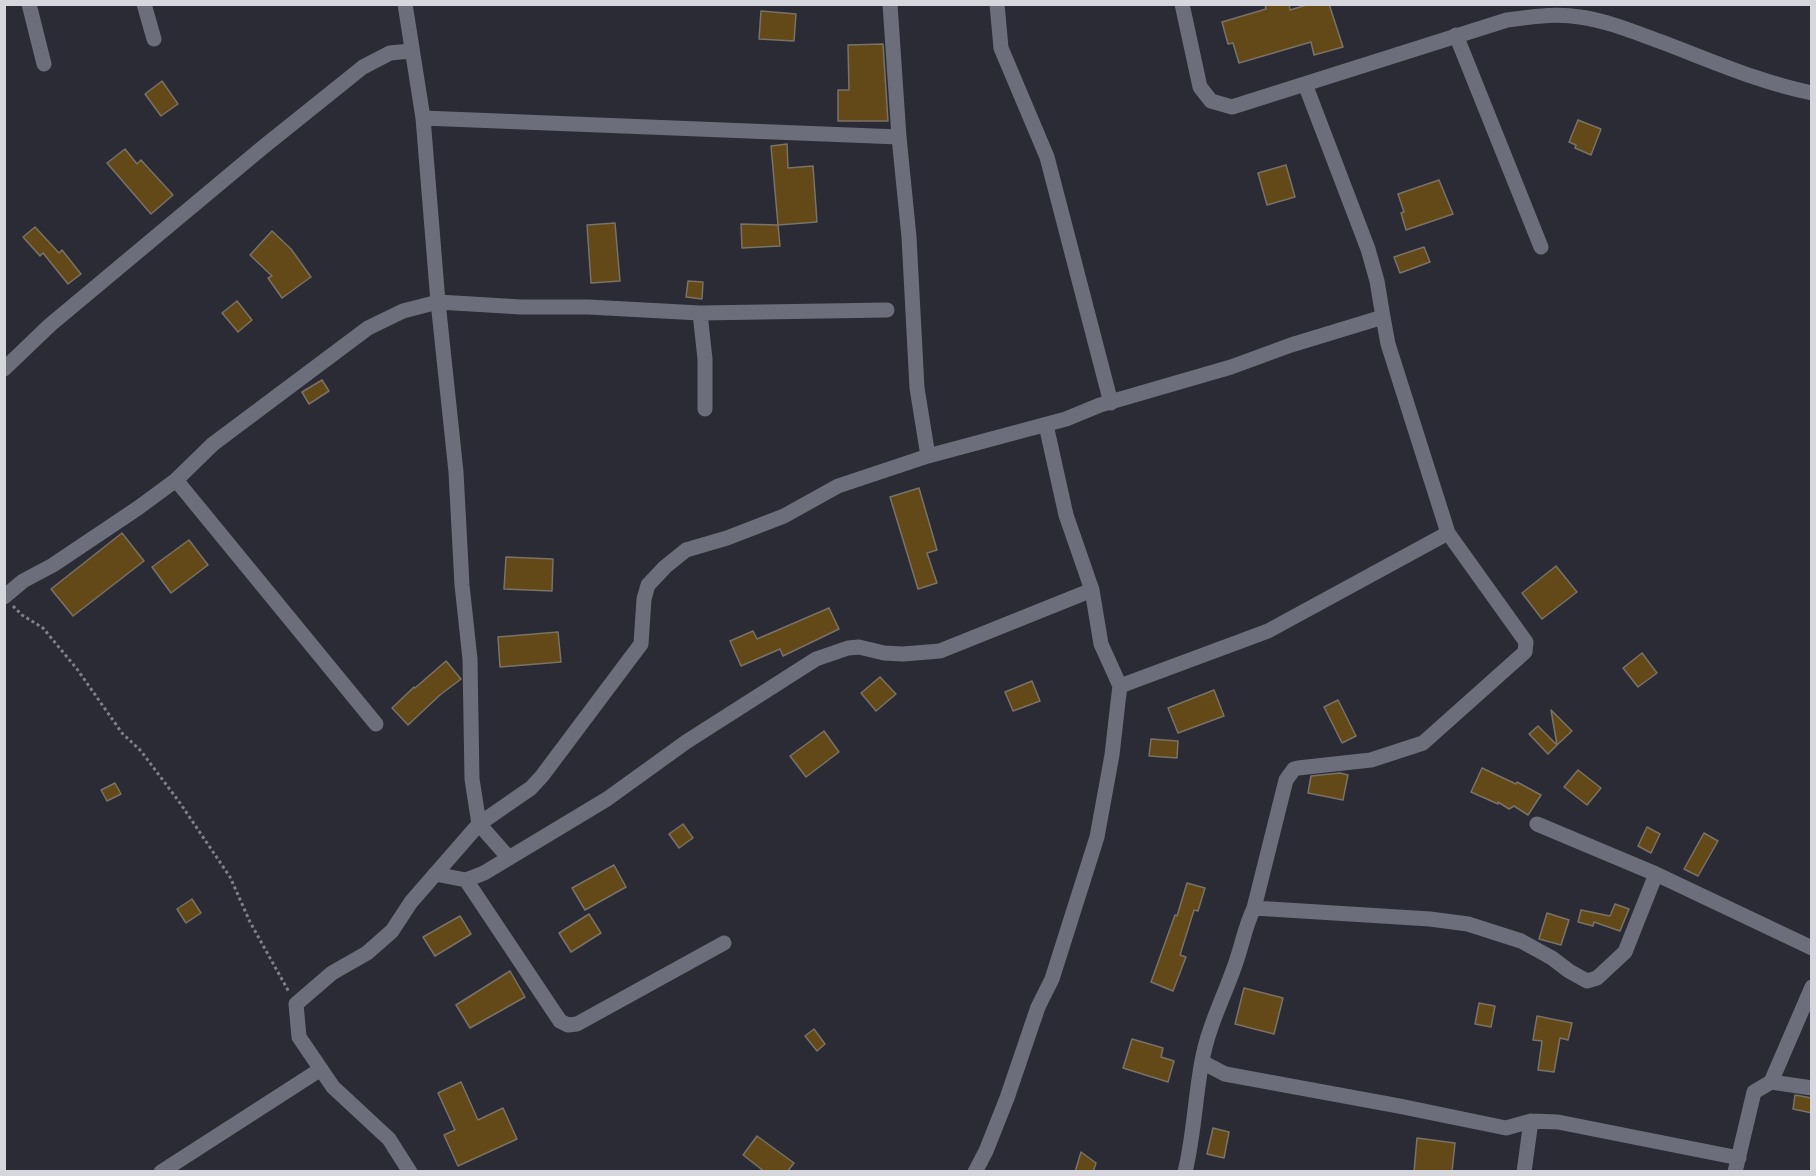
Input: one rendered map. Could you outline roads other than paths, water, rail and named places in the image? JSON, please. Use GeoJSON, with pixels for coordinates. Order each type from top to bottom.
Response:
{"type":"FeatureCollection","features":[{"type":"Feature","properties":{"kind":"street"},"geometry":{"type":"LineString","coordinates":[[29,4],[44,64]]}},
{"type":"Feature","properties":{"kind":"street"},"geometry":{"type":"LineString","coordinates":[[144,4],[154,39]]}},
{"type":"Feature","properties":{"kind":"street"},"geometry":{"type":"LineString","coordinates":[[405,4],[423,118],[438,302],[456,472],[462,585],[470,659],[472,779],[479,824],[508,857]]}},
{"type":"Feature","properties":{"kind":"street"},"geometry":{"type":"LineString","coordinates":[[890,4],[899,137],[909,237],[916,388],[928,456]]}},
{"type":"Feature","properties":{"kind":"street"},"geometry":{"type":"LineString","coordinates":[[998,4],[1001,48],[1047,157],[1111,403]]}},
{"type":"Feature","properties":{"kind":"street"},"geometry":{"type":"LineString","coordinates":[[1182,4],[1200,87],[1211,101],[1232,107],[1507,20],[1554,14],[1582,17],[1622,27],[1781,87],[1812,93]]}},
{"type":"Feature","properties":{"kind":"street"},"geometry":{"type":"LineString","coordinates":[[1456,35],[1541,247]]}},
{"type":"Feature","properties":{"kind":"street"},"geometry":{"type":"LineString","coordinates":[[4,369],[50,325],[363,67],[390,53],[411,51]]}},
{"type":"Feature","properties":{"kind":"street"},"geometry":{"type":"LineString","coordinates":[[1185,1172],[1191,1149],[1202,1062],[1210,1026],[1232,974],[1247,921],[1254,908],[1286,780],[1294,769],[1371,760],[1423,743],[1525,652],[1526,642],[1448,533],[1388,344],[1377,281],[1368,249],[1305,84]]}},
{"type":"Feature","properties":{"kind":"street"},"geometry":{"type":"LineString","coordinates":[[423,118],[899,137]]}},
{"type":"Feature","properties":{"kind":"street"},"geometry":{"type":"LineString","coordinates":[[5,597],[24,581],[106,530],[176,480],[213,444],[368,328],[403,311],[438,302],[700,313],[887,310]]}},
{"type":"Feature","properties":{"kind":"street"},"geometry":{"type":"LineString","coordinates":[[700,313],[705,359],[705,409]]}},
{"type":"Feature","properties":{"kind":"street"},"geometry":{"type":"LineString","coordinates":[[410,1172],[389,1139],[333,1087],[299,1037],[296,1004],[332,973],[367,953],[392,931],[411,902],[479,824],[531,788],[542,776],[638,649],[643,638],[645,592],[652,579],[665,567],[686,550],[727,538],[784,516],[838,486],[928,456],[1046,425],[1383,317]]}},
{"type":"Feature","properties":{"kind":"street"},"geometry":{"type":"LineString","coordinates":[[975,1172],[1007,1098],[1038,1007],[1052,979],[1097,837],[1112,755],[1120,686],[1101,644],[1092,590],[1066,515],[1046,425]]}},
{"type":"Feature","properties":{"kind":"street"},"geometry":{"type":"LineString","coordinates":[[176,480],[376,724]]}},
{"type":"Feature","properties":{"kind":"street"},"geometry":{"type":"LineString","coordinates":[[1120,686],[1268,631],[1448,533]]}},
{"type":"Feature","properties":{"kind":"street"},"geometry":{"type":"LineString","coordinates":[[435,874],[466,880],[484,873],[607,799],[686,742],[816,659],[848,648],[859,647],[884,653],[903,654],[940,651],[1092,590]]}},
{"type":"Feature","properties":{"kind":"street"},"geometry":{"type":"LineString","coordinates":[[1537,824],[1656,874],[1812,948]]}},
{"type":"Feature","properties":{"kind":"street"},"geometry":{"type":"LineString","coordinates":[[1254,908],[1430,919],[1468,924],[1521,941],[1587,981],[1597,978],[1625,952],[1656,874]]}},
{"type":"Feature","properties":{"kind":"street"},"geometry":{"type":"LineString","coordinates":[[466,880],[560,1021],[568,1025],[577,1024],[724,943]]}},
{"type":"Feature","properties":{"kind":"street"},"geometry":{"type":"LineString","coordinates":[[1202,1062],[1225,1074],[1399,1106],[1486,1125],[1506,1128],[1531,1121],[1558,1122],[1737,1165],[1754,1092],[1771,1082],[1812,987]]}},
{"type":"Feature","properties":{"kind":"street"},"geometry":{"type":"LineString","coordinates":[[161,1172],[321,1069]]}},
{"type":"Feature","properties":{"kind":"street"},"geometry":{"type":"LineString","coordinates":[[1771,1082],[1812,1088]]}},
{"type":"Feature","properties":{"kind":"street"},"geometry":{"type":"LineString","coordinates":[[1524,1172],[1531,1121]]}}]}
